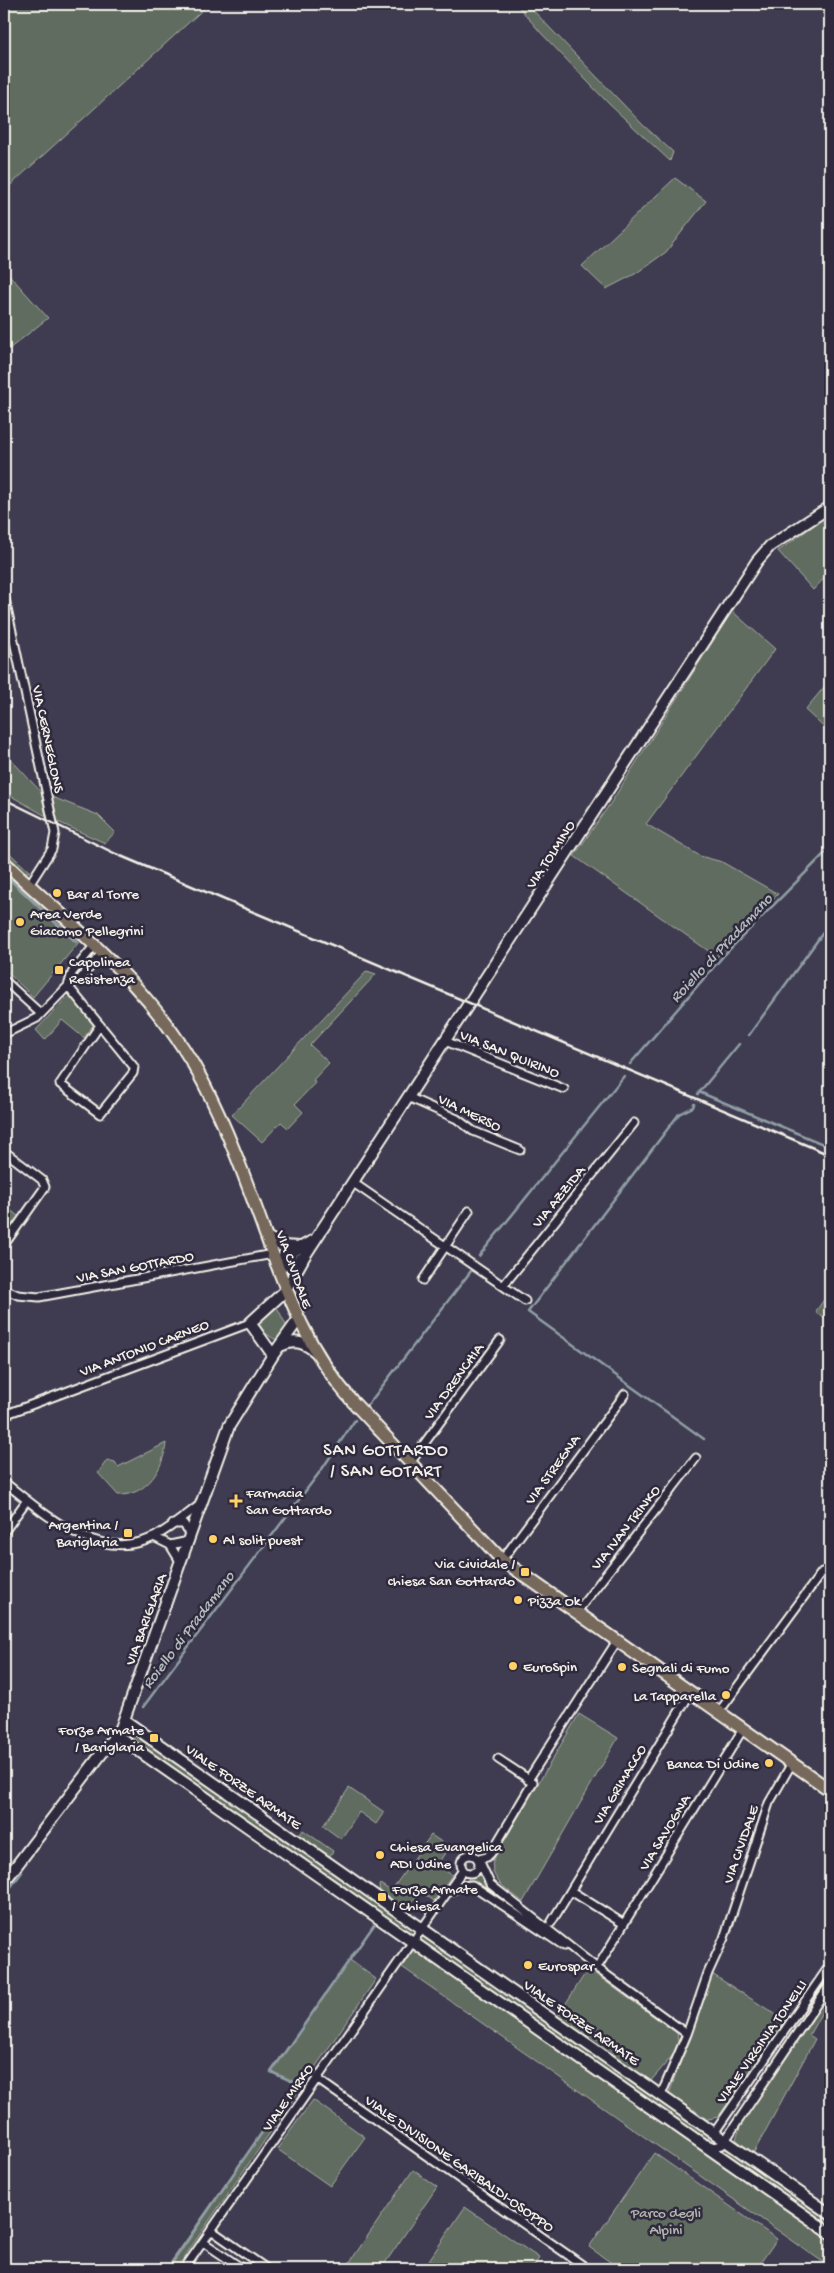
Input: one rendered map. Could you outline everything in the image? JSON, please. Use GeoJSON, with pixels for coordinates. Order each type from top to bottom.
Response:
{"type":"FeatureCollection","features":[{"type":"Feature","properties":{"kind":"main road","name":"VIA CIVIDALE"},"geometry":{"type":"LineString","coordinates":[[4,862],[151,1002],[194,1064],[217,1111],[267,1237],[285,1291],[298,1320],[316,1352],[343,1392],[502,1560],[616,1642],[691,1692],[830,1790]]}},
{"type":"Feature","properties":{"kind":"street","name":"VIA TOLMINO"},"geometry":{"type":"LineString","coordinates":[[285,1291],[304,1252],[315,1239],[445,1041],[757,561],[770,546],[830,508]]}},
{"type":"Feature","properties":{"kind":"street","name":"VIA CERNEGLONS"},"geometry":{"type":"LineString","coordinates":[[4,594],[55,833],[52,849],[29,885]]}},
{"type":"Feature","properties":{"kind":"street"},"geometry":{"type":"LineString","coordinates":[[68,986],[72,973],[98,950]]}},
{"type":"Feature","properties":{"kind":"street"},"geometry":{"type":"LineString","coordinates":[[4,1034],[27,1024],[41,1014],[68,986],[80,980],[98,950]]}},
{"type":"Feature","properties":{"kind":"street"},"geometry":{"type":"LineString","coordinates":[[4,980],[41,1014]]}},
{"type":"Feature","properties":{"kind":"street"},"geometry":{"type":"LineString","coordinates":[[68,986],[100,1025],[134,1069],[100,1114],[60,1084],[100,1025]]}},
{"type":"Feature","properties":{"kind":"street","name":"VIA SAN QUIRINO"},"geometry":{"type":"LineString","coordinates":[[445,1041],[564,1090]]}},
{"type":"Feature","properties":{"kind":"street","name":"VIA MERSO"},"geometry":{"type":"LineString","coordinates":[[408,1097],[457,1119],[473,1131],[520,1150]]}},
{"type":"Feature","properties":{"kind":"street","name":"VIA AZZIDA"},"geometry":{"type":"LineString","coordinates":[[503,1286],[634,1123]]}},
{"type":"Feature","properties":{"kind":"street"},"geometry":{"type":"LineString","coordinates":[[4,1151],[42,1180],[46,1187],[4,1245]]}},
{"type":"Feature","properties":{"kind":"street"},"geometry":{"type":"LineString","coordinates":[[352,1182],[525,1301]]}},
{"type":"Feature","properties":{"kind":"street"},"geometry":{"type":"LineString","coordinates":[[423,1280],[469,1211]]}},
{"type":"Feature","properties":{"kind":"street"},"geometry":{"type":"LineString","coordinates":[[267,1237],[282,1246],[304,1252]]}},
{"type":"Feature","properties":{"kind":"street","name":"VIA TOLMINO"},"geometry":{"type":"LineString","coordinates":[[274,1259],[304,1252]]}},
{"type":"Feature","properties":{"kind":"street","name":"VIA SAN GOTTARDO"},"geometry":{"type":"LineString","coordinates":[[4,1289],[18,1295],[39,1297],[274,1259]]}},
{"type":"Feature","properties":{"kind":"street","name":"VIA ANTONIO CARNEO"},"geometry":{"type":"LineString","coordinates":[[4,1416],[250,1323],[285,1291]]}},
{"type":"Feature","properties":{"kind":"street","name":"VIA BARIGLARIA"},"geometry":{"type":"LineString","coordinates":[[4,1882],[116,1735],[124,1720],[232,1420],[298,1320]]}},
{"type":"Feature","properties":{"kind":"street"},"geometry":{"type":"LineString","coordinates":[[250,1323],[276,1351],[296,1341],[304,1343],[316,1352]]}},
{"type":"Feature","properties":{"kind":"street","name":"VIA DRENCHIA"},"geometry":{"type":"LineString","coordinates":[[410,1463],[500,1340]]}},
{"type":"Feature","properties":{"kind":"street","name":"VIA STREGNA"},"geometry":{"type":"LineString","coordinates":[[502,1560],[625,1394]]}},
{"type":"Feature","properties":{"kind":"street","name":"VIA IVAN TRINKO"},"geometry":{"type":"LineString","coordinates":[[576,1613],[696,1458]]}},
{"type":"Feature","properties":{"kind":"street"},"geometry":{"type":"LineString","coordinates":[[4,1482],[72,1532],[88,1538],[119,1544],[132,1543],[154,1536],[201,1504]]}},
{"type":"Feature","properties":{"kind":"street"},"geometry":{"type":"LineString","coordinates":[[4,1532],[27,1500]]}},
{"type":"Feature","properties":{"kind":"street"},"geometry":{"type":"LineString","coordinates":[[170,1545],[189,1541],[190,1534],[184,1524],[173,1524]]}},
{"type":"Feature","properties":{"kind":"street"},"geometry":{"type":"LineString","coordinates":[[154,1536],[170,1545],[181,1563]]}},
{"type":"Feature","properties":{"kind":"street"},"geometry":{"type":"LineString","coordinates":[[719,1712],[822,1572]]}},
{"type":"Feature","properties":{"kind":"street"},"geometry":{"type":"LineString","coordinates":[[528,1780],[616,1642]]}},
{"type":"Feature","properties":{"kind":"street","name":"VIA GRIMACCO"},"geometry":{"type":"LineString","coordinates":[[551,1923],[691,1692]]}},
{"type":"Feature","properties":{"kind":"street","name":"VIALE FORZE ARMATE"},"geometry":{"type":"LineString","coordinates":[[124,1720],[830,2214]]}},
{"type":"Feature","properties":{"kind":"street","name":"VIA SAVOGNA"},"geometry":{"type":"LineString","coordinates":[[599,1966],[743,1729]]}},
{"type":"Feature","properties":{"kind":"street","name":"VIALE FORZE ARMATE"},"geometry":{"type":"LineString","coordinates":[[116,1735],[830,2233]]}},
{"type":"Feature","properties":{"kind":"street"},"geometry":{"type":"LineString","coordinates":[[498,1759],[533,1782],[491,1852],[487,1857],[479,1861],[475,1872],[469,1873],[463,1870],[461,1863],[465,1856],[471,1854],[479,1861],[490,1884],[687,2034]]}},
{"type":"Feature","properties":{"kind":"street","name":"VIA CIVIDALE"},"geometry":{"type":"LineString","coordinates":[[661,2095],[687,2034],[708,1973],[724,1938],[769,1803],[792,1763]]}},
{"type":"Feature","properties":{"kind":"street"},"geometry":{"type":"LineString","coordinates":[[412,1941],[463,1870]]}},
{"type":"Feature","properties":{"kind":"street"},"geometry":{"type":"LineString","coordinates":[[445,1895],[457,1887],[472,1885],[599,1966]]}},
{"type":"Feature","properties":{"kind":"street"},"geometry":{"type":"LineString","coordinates":[[571,1891],[624,1924]]}},
{"type":"Feature","properties":{"kind":"street","name":"VIALE MIRKO"},"geometry":{"type":"LineString","coordinates":[[184,2269],[412,1941]]}},
{"type":"Feature","properties":{"kind":"street","name":"VIALE VIRGINIA TONELLI"},"geometry":{"type":"LineString","coordinates":[[714,2133],[830,1965]]}},
{"type":"Feature","properties":{"kind":"street","name":"VIALE VIRGINIA TONELLI"},"geometry":{"type":"LineString","coordinates":[[725,2140],[830,1984]]}},
{"type":"Feature","properties":{"kind":"street","name":"VIALE DIVISIONE GARIBALDI-OSOPPO"},"geometry":{"type":"LineString","coordinates":[[317,2079],[588,2269]]}},
{"type":"Feature","properties":{"kind":"street","name":"VIALE FORZE ARMATE"},"geometry":{"type":"LineString","coordinates":[[681,2129],[690,2132],[714,2147],[720,2146],[725,2140]]}},
{"type":"Feature","properties":{"kind":"street"},"geometry":{"type":"LineString","coordinates":[[211,2230],[267,2269]]}},
{"type":"Feature","properties":{"kind":"street"},"geometry":{"type":"LineString","coordinates":[[203,2242],[243,2269]]}},
{"type":"Feature","properties":{"kind":"green space"},"geometry":{"type":"Polygon","coordinates":[[[4,4],[209,4],[4,191],[4,4]]]}},
{"type":"Feature","properties":{"kind":"green space"},"geometry":{"type":"Polygon","coordinates":[[[516,4],[527,4],[643,125],[673,152],[670,161],[609,104],[516,4]]]}},
{"type":"Feature","properties":{"kind":"green space"},"geometry":{"type":"Polygon","coordinates":[[[675,178],[706,201],[666,252],[635,274],[606,289],[582,266],[675,178]]]}},
{"type":"Feature","properties":{"kind":"green space"},"geometry":{"type":"Polygon","coordinates":[[[4,269],[48,318],[4,353],[4,269]]]}},
{"type":"Feature","properties":{"kind":"green space"},"geometry":{"type":"Polygon","coordinates":[[[830,514],[830,572],[813,590],[778,551],[830,514]]]}},
{"type":"Feature","properties":{"kind":"green space"},"geometry":{"type":"Polygon","coordinates":[[[732,611],[775,649],[646,824],[700,856],[722,862],[778,894],[717,957],[574,856],[612,801],[732,611]]]}},
{"type":"Feature","properties":{"kind":"green space"},"geometry":{"type":"Polygon","coordinates":[[[830,680],[830,733],[805,710],[830,680]]]}},
{"type":"Feature","properties":{"kind":"green space"},"geometry":{"type":"Polygon","coordinates":[[[4,752],[41,792],[46,816],[4,792],[4,752]]]}},
{"type":"Feature","properties":{"kind":"green space"},"geometry":{"type":"Polygon","coordinates":[[[52,797],[98,815],[115,832],[105,843],[58,822],[52,797]]]}},
{"type":"Feature","properties":{"kind":"green space"},"geometry":{"type":"Polygon","coordinates":[[[4,848],[30,872],[23,872],[4,855],[4,848]]]}},
{"type":"Feature","properties":{"kind":"green space","name":"Area Verde Giacomo Pellegrini"},"geometry":{"type":"Polygon","coordinates":[[[4,872],[79,942],[33,997],[4,969],[4,872]]]}},
{"type":"Feature","properties":{"kind":"green space"},"geometry":{"type":"Polygon","coordinates":[[[367,971],[376,974],[310,1045],[329,1063],[313,1080],[315,1083],[295,1104],[303,1112],[288,1128],[281,1122],[262,1142],[232,1115],[367,971]]]}},
{"type":"Feature","properties":{"kind":"green space"},"geometry":{"type":"Polygon","coordinates":[[[70,994],[94,1024],[84,1038],[62,1020],[45,1040],[36,1030],[70,994]]]}},
{"type":"Feature","properties":{"kind":"green space"},"geometry":{"type":"Polygon","coordinates":[[[4,1205],[23,1220],[10,1238],[4,1234],[4,1205]]]}},
{"type":"Feature","properties":{"kind":"green space"},"geometry":{"type":"Polygon","coordinates":[[[830,1291],[830,1316],[828,1318],[817,1314],[816,1311],[830,1291]]]}},
{"type":"Feature","properties":{"kind":"green space"},"geometry":{"type":"Polygon","coordinates":[[[277,1307],[288,1329],[280,1338],[274,1339],[265,1333],[258,1322],[277,1307]]]}},
{"type":"Feature","properties":{"kind":"green space"},"geometry":{"type":"Polygon","coordinates":[[[166,1443],[165,1452],[158,1471],[145,1486],[137,1491],[118,1495],[98,1473],[107,1460],[115,1462],[118,1467],[166,1443]]]}},
{"type":"Feature","properties":{"kind":"green space"},"geometry":{"type":"Polygon","coordinates":[[[579,1714],[618,1738],[523,1902],[506,1889],[497,1879],[494,1874],[493,1860],[579,1714]]]}},
{"type":"Feature","properties":{"kind":"green space"},"geometry":{"type":"Polygon","coordinates":[[[130,1730],[413,1928],[409,1934],[126,1736],[130,1730]]]}},
{"type":"Feature","properties":{"kind":"green space"},"geometry":{"type":"Polygon","coordinates":[[[349,1788],[384,1812],[376,1824],[359,1812],[341,1839],[323,1826],[349,1788]]]}},
{"type":"Feature","properties":{"kind":"green space"},"geometry":{"type":"Polygon","coordinates":[[[303,1830],[333,1851],[329,1857],[299,1836],[303,1830]]]}},
{"type":"Feature","properties":{"kind":"green space"},"geometry":{"type":"Polygon","coordinates":[[[431,1835],[449,1847],[437,1865],[452,1875],[434,1901],[420,1891],[406,1911],[380,1893],[379,1886],[380,1884],[391,1891],[431,1835]]]}},
{"type":"Feature","properties":{"kind":"green space"},"geometry":{"type":"Polygon","coordinates":[[[479,1874],[485,1883],[500,1896],[498,1899],[468,1882],[468,1878],[479,1874]]]}},
{"type":"Feature","properties":{"kind":"green space"},"geometry":{"type":"Polygon","coordinates":[[[422,1936],[710,2136],[707,2141],[419,1940],[422,1936]]]}},
{"type":"Feature","properties":{"kind":"green space"},"geometry":{"type":"Polygon","coordinates":[[[414,1949],[830,2240],[830,2267],[402,1967],[414,1949]]]}},
{"type":"Feature","properties":{"kind":"green space"},"geometry":{"type":"Polygon","coordinates":[[[350,1960],[376,1979],[176,2269],[166,2269],[296,2083],[272,2072],[350,1960]]]}},
{"type":"Feature","properties":{"kind":"green space"},"geometry":{"type":"Polygon","coordinates":[[[588,1969],[677,2033],[679,2048],[650,2082],[557,2017],[588,1969]]]}},
{"type":"Feature","properties":{"kind":"green space"},"geometry":{"type":"Polygon","coordinates":[[[712,1974],[786,2021],[718,2117],[704,2120],[669,2094],[712,1974]]]}},
{"type":"Feature","properties":{"kind":"green space"},"geometry":{"type":"Polygon","coordinates":[[[830,1993],[830,1998],[809,2035],[815,2039],[753,2154],[736,2139],[740,2128],[738,2126],[830,1993]]]}},
{"type":"Feature","properties":{"kind":"green space"},"geometry":{"type":"Polygon","coordinates":[[[313,2100],[365,2137],[330,2186],[277,2149],[313,2100]]]}},
{"type":"Feature","properties":{"kind":"green space"},"geometry":{"type":"Polygon","coordinates":[[[725,2146],[830,2220],[830,2228],[721,2152],[725,2146]]]}},
{"type":"Feature","properties":{"kind":"green space","name":"Parco degli Alpini"},"geometry":{"type":"Polygon","coordinates":[[[654,2153],[777,2239],[756,2269],[620,2269],[589,2247],[654,2153]]]}},
{"type":"Feature","properties":{"kind":"green space"},"geometry":{"type":"Polygon","coordinates":[[[413,2170],[437,2187],[381,2269],[345,2269],[413,2170]]]}},
{"type":"Feature","properties":{"kind":"green space"},"geometry":{"type":"Polygon","coordinates":[[[465,2207],[539,2258],[532,2269],[423,2269],[465,2207]]]}},
{"type":"Feature","properties":{"kind":"waterway","name":"Roiello di Pradamano"},"geometry":{"type":"LineString","coordinates":[[630,1064],[725,954],[830,848]]}},
{"type":"Feature","properties":{"kind":"waterway"},"geometry":{"type":"LineString","coordinates":[[4,874],[76,942]]}},
{"type":"Feature","properties":{"kind":"waterway"},"geometry":{"type":"LineString","coordinates":[[749,1035],[830,923]]}},
{"type":"Feature","properties":{"kind":"waterway"},"geometry":{"type":"LineString","coordinates":[[698,1094],[739,1044]]}},
{"type":"Feature","properties":{"kind":"waterway","name":"Roiello di Pradamano"},"geometry":{"type":"LineString","coordinates":[[479,1256],[624,1076]]}},
{"type":"Feature","properties":{"kind":"waterway"},"geometry":{"type":"LineString","coordinates":[[699,1092],[830,1147]]}},
{"type":"Feature","properties":{"kind":"waterway"},"geometry":{"type":"LineString","coordinates":[[694,1104],[693,1107],[679,1114],[528,1312],[704,1439]]}},
{"type":"Feature","properties":{"kind":"waterway","name":"Roiello di Pradamano"},"geometry":{"type":"LineString","coordinates":[[367,1406],[471,1271]]}},
{"type":"Feature","properties":{"kind":"waterway","name":"Roiello di Pradamano"},"geometry":{"type":"LineString","coordinates":[[143,1707],[322,1469],[355,1420]]}},
{"type":"Feature","properties":{"kind":"waterway","name":"Roiello di Pradamano"},"geometry":{"type":"LineString","coordinates":[[4,1896],[22,1872]]}},
{"type":"Feature","properties":{"kind":"waterway"},"geometry":{"type":"LineString","coordinates":[[389,1899],[409,1912]]}},
{"type":"Feature","properties":{"kind":"waterway"},"geometry":{"type":"LineString","coordinates":[[168,2269],[296,2083],[271,2072],[374,1925]]}},
{"type":"Feature","properties":{"kind":"waterway"},"geometry":{"type":"LineString","coordinates":[[693,2110],[705,2119]]}},
{"type":"Feature","properties":{"kind":"waterway"},"geometry":{"type":"LineString","coordinates":[[758,2157],[830,2208]]}},
{"type":"Feature","properties":{"kind":"railway"},"geometry":{"type":"LineString","coordinates":[[4,799],[116,854],[830,1155]]}},
{"type":"Feature","properties":{"kind":"place","name":"Bar al Torre"},"geometry":{"type":"Point","coordinates":[57,893]}},
{"type":"Feature","properties":{"kind":"place","name":"Area Verde Giacomo Pellegrini"},"geometry":{"type":"Point","coordinates":[20,922]}},
{"type":"Feature","properties":{"kind":"place","name":"Capolinea Resistenza"},"geometry":{"type":"Point","coordinates":[59,970]}},
{"type":"Feature","properties":{"kind":"place","name":"Farmacia San Gottardo"},"geometry":{"type":"Point","coordinates":[236,1501]}},
{"type":"Feature","properties":{"kind":"place","name":"Argentina / Bariglaria"},"geometry":{"type":"Point","coordinates":[128,1533]}},
{"type":"Feature","properties":{"kind":"place","name":"Al solit puest"},"geometry":{"type":"Point","coordinates":[213,1539]}},
{"type":"Feature","properties":{"kind":"place","name":"Via Cividale / chiesa San Gottardo"},"geometry":{"type":"Point","coordinates":[525,1572]}},
{"type":"Feature","properties":{"kind":"place","name":"Pizza Ok"},"geometry":{"type":"Point","coordinates":[518,1600]}},
{"type":"Feature","properties":{"kind":"place","name":"EuroSpin"},"geometry":{"type":"Point","coordinates":[513,1666]}},
{"type":"Feature","properties":{"kind":"place","name":"Segnali di Fumo"},"geometry":{"type":"Point","coordinates":[622,1667]}},
{"type":"Feature","properties":{"kind":"place","name":"La Tapparella"},"geometry":{"type":"Point","coordinates":[726,1695]}},
{"type":"Feature","properties":{"kind":"place","name":"Forze Armate / Bariglaria"},"geometry":{"type":"Point","coordinates":[154,1738]}},
{"type":"Feature","properties":{"kind":"place","name":"Banca Di Udine"},"geometry":{"type":"Point","coordinates":[769,1763]}},
{"type":"Feature","properties":{"kind":"place","name":"Chiesa Evangelica ADI Udine"},"geometry":{"type":"Point","coordinates":[380,1855]}},
{"type":"Feature","properties":{"kind":"place","name":"Forze Armate / Chiesa"},"geometry":{"type":"Point","coordinates":[382,1897]}},
{"type":"Feature","properties":{"kind":"place","name":"Eurospar"},"geometry":{"type":"Point","coordinates":[528,1965]}},
{"type":"Feature","properties":{"kind":"district","name":"SAN GOTTARDO / SAN GOTART"},"geometry":{"type":"Point","coordinates":[386,1459]}}]}
